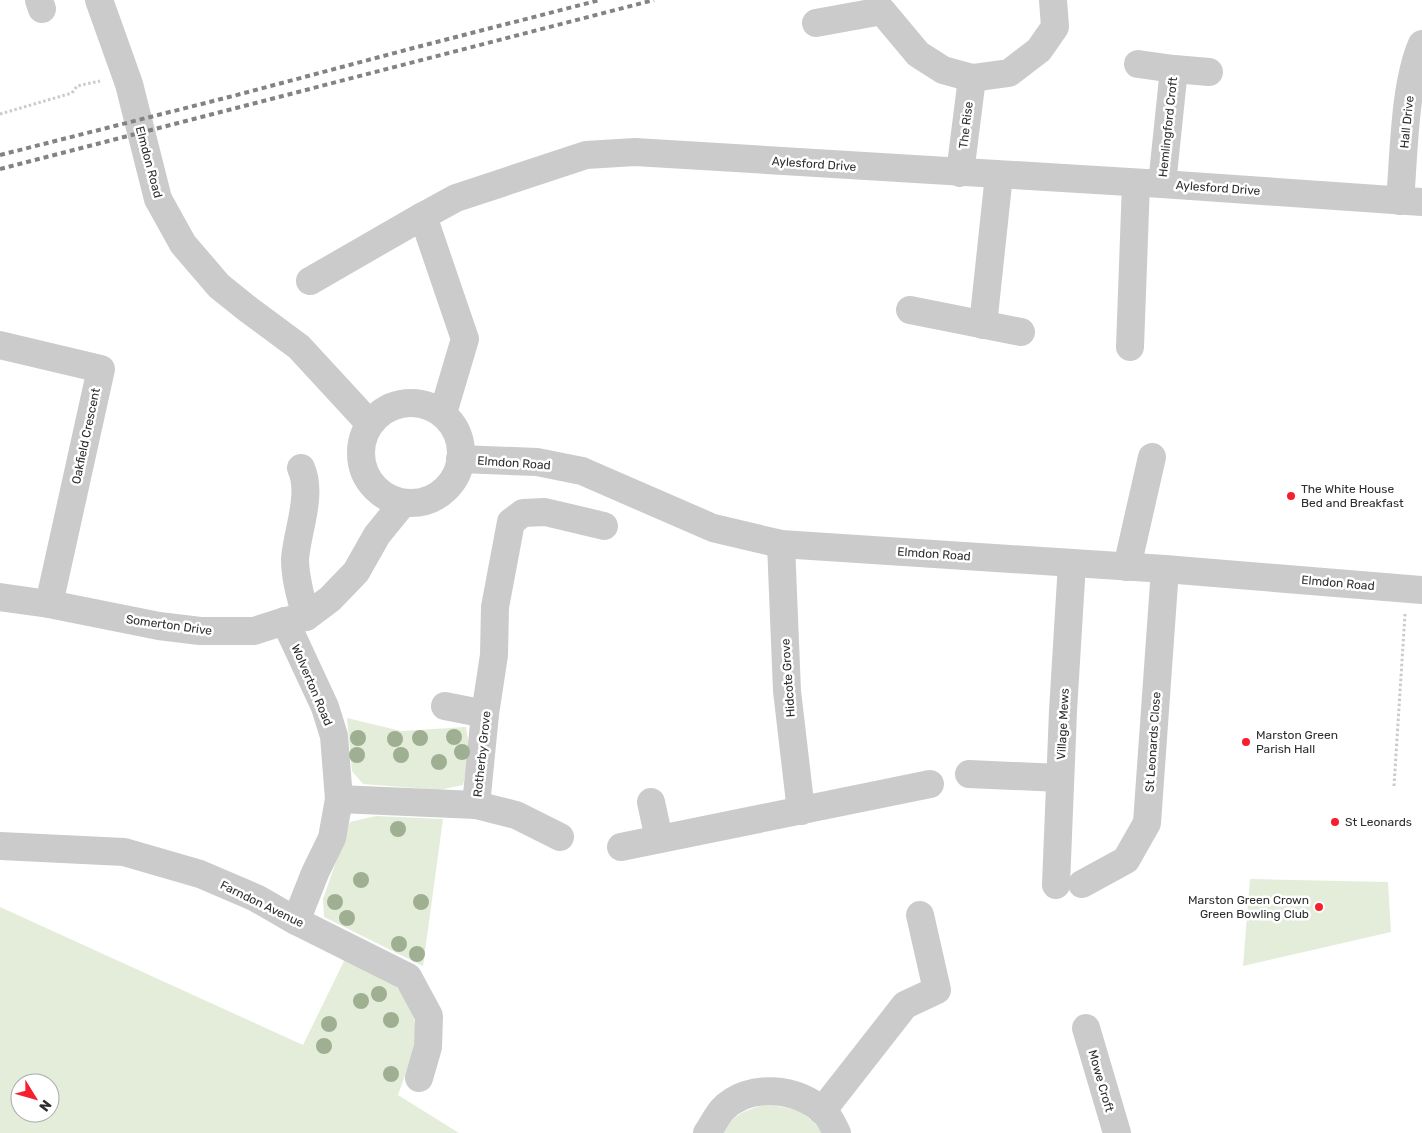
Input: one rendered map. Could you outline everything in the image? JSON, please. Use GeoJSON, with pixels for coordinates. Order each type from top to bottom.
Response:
{"type":"FeatureCollection","features":[{"type":"Feature","properties":{"kind":"street","name":"Elmdon Road"},"geometry":{"type":"LineString","coordinates":[[99,0],[129,84],[158,200],[183,244],[219,286],[299,347],[370,424]]}},
{"type":"Feature","properties":{"kind":"street"},"geometry":{"type":"LineString","coordinates":[[816,23],[882,11],[918,54],[943,70],[972,78],[1008,73],[1039,50],[1055,27],[1053,0]]}},
{"type":"Feature","properties":{"kind":"street","name":"Hall Drive"},"geometry":{"type":"LineString","coordinates":[[1411,201],[1409,95],[1418,53],[1422,44]]}},
{"type":"Feature","properties":{"kind":"street","name":"Hemlingford Croft"},"geometry":{"type":"LineString","coordinates":[[1138,64],[1174,70],[1209,72]]}},
{"type":"Feature","properties":{"kind":"street","name":"Hemlingford Croft"},"geometry":{"type":"LineString","coordinates":[[1130,347],[1149,184],[1174,70]]}},
{"type":"Feature","properties":{"kind":"street","name":"The Rise"},"geometry":{"type":"LineString","coordinates":[[960,173],[972,78]]}},
{"type":"Feature","properties":{"kind":"street","name":"Aylesford Drive"},"geometry":{"type":"LineString","coordinates":[[310,281],[456,198],[586,155],[635,152],[1411,201]]}},
{"type":"Feature","properties":{"kind":"street"},"geometry":{"type":"LineString","coordinates":[[983,325],[999,175]]}},
{"type":"Feature","properties":{"kind":"street"},"geometry":{"type":"LineString","coordinates":[[423,216],[465,339],[443,413]]}},
{"type":"Feature","properties":{"kind":"street"},"geometry":{"type":"LineString","coordinates":[[910,310],[1021,332]]}},
{"type":"Feature","properties":{"kind":"street","name":"Oakfield Crescent"},"geometry":{"type":"LineString","coordinates":[[0,345],[101,369],[49,604]]}},
{"type":"Feature","properties":{"kind":"street"},"geometry":{"type":"LineString","coordinates":[[408,402],[429,406],[443,413],[454,426],[460,442],[460,459],[451,483],[435,497],[419,502],[403,503],[385,496],[369,480],[362,464],[360,453],[363,436],[370,424],[388,408],[408,402]]}},
{"type":"Feature","properties":{"kind":"street"},"geometry":{"type":"LineString","coordinates":[[1126,566],[1152,457]]}},
{"type":"Feature","properties":{"kind":"street","name":"Elmdon Road"},"geometry":{"type":"LineString","coordinates":[[460,459],[537,462],[582,471],[713,528],[781,544],[1126,566],[1414,590]]}},
{"type":"Feature","properties":{"kind":"street","name":"Wolverton Road"},"geometry":{"type":"LineString","coordinates":[[296,921],[314,874],[332,838],[339,799],[334,736],[295,619],[296,558],[305,487],[304,474],[301,468]]}},
{"type":"Feature","properties":{"kind":"street","name":"Somerton Drive"},"geometry":{"type":"LineString","coordinates":[[0,597],[49,604],[159,626],[200,631],[254,632],[295,619],[330,599],[356,572],[377,535],[403,503]]}},
{"type":"Feature","properties":{"kind":"street","name":"Rotherby Grove"},"geometry":{"type":"LineString","coordinates":[[339,799],[476,805],[485,714],[494,655],[495,607],[512,522],[523,513],[545,512],[604,526]]}},
{"type":"Feature","properties":{"kind":"street","name":"Hidcote Grove"},"geometry":{"type":"LineString","coordinates":[[781,544],[787,690],[801,811]]}},
{"type":"Feature","properties":{"kind":"street","name":"Village Mews"},"geometry":{"type":"LineString","coordinates":[[1069,884],[1060,778],[1072,563]]}},
{"type":"Feature","properties":{"kind":"street","name":"St Leonards Close"},"geometry":{"type":"LineString","coordinates":[[1069,884],[1126,860],[1147,823],[1165,569]]}},
{"type":"Feature","properties":{"kind":"street"},"geometry":{"type":"LineString","coordinates":[[444,706],[485,714]]}},
{"type":"Feature","properties":{"kind":"street"},"geometry":{"type":"LineString","coordinates":[[969,774],[1060,778]]}},
{"type":"Feature","properties":{"kind":"street"},"geometry":{"type":"LineString","coordinates":[[621,847],[930,784]]}},
{"type":"Feature","properties":{"kind":"street"},"geometry":{"type":"LineString","coordinates":[[651,802],[659,838]]}},
{"type":"Feature","properties":{"kind":"street"},"geometry":{"type":"LineString","coordinates":[[476,805],[516,816],[560,836]]}},
{"type":"Feature","properties":{"kind":"street","name":"Farndon Avenue"},"geometry":{"type":"LineString","coordinates":[[0,846],[124,852],[200,874],[256,898],[296,921],[408,977],[429,1016],[428,1048],[419,1078]]}},
{"type":"Feature","properties":{"kind":"street"},"geometry":{"type":"LineString","coordinates":[[822,1111],[906,1005],[937,990],[920,915]]}},
{"type":"Feature","properties":{"kind":"street","name":"Mowe Croft"},"geometry":{"type":"LineString","coordinates":[[1086,1028],[1117,1133]]}},
{"type":"Feature","properties":{"kind":"street"},"geometry":{"type":"LineString","coordinates":[[707,1133],[723,1110],[743,1096],[765,1091],[784,1092],[810,1102],[826,1114],[837,1133]]}},
{"type":"Feature","properties":{"kind":"path"},"geometry":{"type":"LineString","coordinates":[[0,114],[72,92],[77,86]]}},
{"type":"Feature","properties":{"kind":"path"},"geometry":{"type":"LineString","coordinates":[[1394,786],[1414,590]]}},
{"type":"Feature","properties":{"kind":"green space"},"geometry":{"type":"Polygon","coordinates":[[[347,718],[401,731],[466,727],[470,752],[463,785],[439,790],[363,784],[352,771],[347,718]]]}},
{"type":"Feature","properties":{"kind":"green space"},"geometry":{"type":"Polygon","coordinates":[[[376,816],[443,819],[423,966],[324,917],[323,899],[350,822],[376,816]]]}},
{"type":"Feature","properties":{"kind":"green space","name":"Marston Green Crown Green Bowling Club"},"geometry":{"type":"Polygon","coordinates":[[[1250,879],[1388,882],[1391,932],[1243,966],[1250,879]]]}},
{"type":"Feature","properties":{"kind":"green space"},"geometry":{"type":"Polygon","coordinates":[[[0,907],[303,1045],[346,957],[396,986],[413,1008],[417,1042],[398,1095],[459,1133],[0,1133],[0,907]]]}},
{"type":"Feature","properties":{"kind":"green space"},"geometry":{"type":"Polygon","coordinates":[[[768,1104],[801,1111],[825,1133],[720,1133],[736,1117],[753,1108],[768,1104]]]}},
{"type":"Feature","properties":{"kind":"railway"},"geometry":{"type":"LineString","coordinates":[[0,155],[600,0]]}},
{"type":"Feature","properties":{"kind":"railway"},"geometry":{"type":"LineString","coordinates":[[0,169],[654,0]]}},
{"type":"Feature","properties":{"kind":"place","name":"The White House Bed and Breakfast"},"geometry":{"type":"Point","coordinates":[1291,496]}},
{"type":"Feature","properties":{"kind":"place","name":"Marston Green Parish Hall"},"geometry":{"type":"Point","coordinates":[1246,742]}},
{"type":"Feature","properties":{"kind":"place","name":"St Leonards"},"geometry":{"type":"Point","coordinates":[1335,822]}},
{"type":"Feature","properties":{"kind":"place","name":"Marston Green Crown Green Bowling Club"},"geometry":{"type":"Point","coordinates":[1319,907]}}]}
